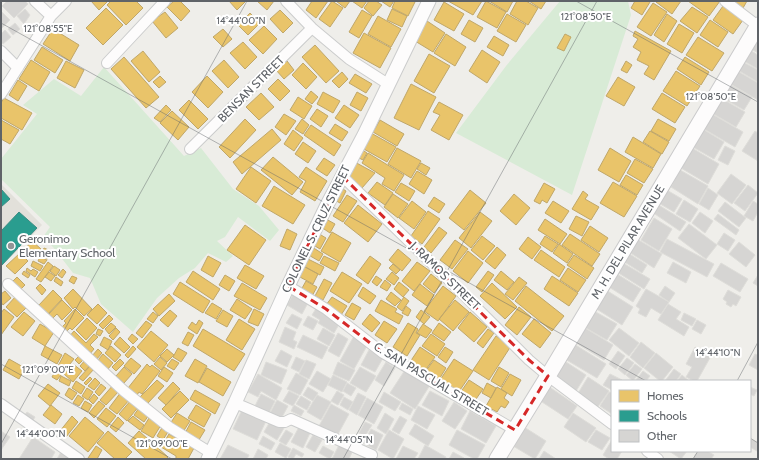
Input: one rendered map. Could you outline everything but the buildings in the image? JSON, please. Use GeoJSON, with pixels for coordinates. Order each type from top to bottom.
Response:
{"type":"FeatureCollection","features":[{"type":"Feature","properties":{"kind":"main road","name":"M. H. DEL PILAR AVENUE"},"geometry":{"type":"LineString","coordinates":[[497,459],[758,25]]}},
{"type":"Feature","properties":{"kind":"street"},"geometry":{"type":"LineString","coordinates":[[35,1],[51,16]]}},
{"type":"Feature","properties":{"kind":"street"},"geometry":{"type":"LineString","coordinates":[[1,94],[51,16],[66,1]]}},
{"type":"Feature","properties":{"kind":"street"},"geometry":{"type":"LineString","coordinates":[[107,63],[165,1]]}},
{"type":"Feature","properties":{"kind":"street"},"geometry":{"type":"LineString","coordinates":[[286,1],[312,28],[349,60],[388,84]]}},
{"type":"Feature","properties":{"kind":"street","name":"COLONEL S. CRUZ STREET"},"geometry":{"type":"LineString","coordinates":[[209,456],[235,403],[288,286],[429,1]]}},
{"type":"Feature","properties":{"kind":"street"},"geometry":{"type":"LineString","coordinates":[[725,1],[758,25]]}},
{"type":"Feature","properties":{"kind":"street","name":"BENSAN STREET"},"geometry":{"type":"LineString","coordinates":[[190,149],[312,28]]}},
{"type":"Feature","properties":{"kind":"street"},"geometry":{"type":"LineString","coordinates":[[1,51],[18,68]]}},
{"type":"Feature","properties":{"kind":"street","name":"J. RAMOS STREET"},"geometry":{"type":"LineString","coordinates":[[342,176],[529,360],[611,423]]}},
{"type":"Feature","properties":{"kind":"street"},"geometry":{"type":"LineString","coordinates":[[8,284],[124,391],[209,456]]}},
{"type":"Feature","properties":{"kind":"street","name":"C. SAN PASCUAL STREET"},"geometry":{"type":"LineString","coordinates":[[288,286],[326,309],[382,353],[515,430]]}},
{"type":"Feature","properties":{"kind":"street"},"geometry":{"type":"LineString","coordinates":[[235,403],[279,422],[284,422],[291,419],[372,455]]}},
{"type":"Feature","properties":{"kind":"street"},"geometry":{"type":"LineString","coordinates":[[1,404],[79,459]]}},
{"type":"Feature","properties":{"kind":"street"},"geometry":{"type":"LineString","coordinates":[[648,452],[658,459]]}},
{"type":"Feature","properties":{"kind":"highlighted area"},"geometry":{"type":"Polygon","coordinates":[[[342,176],[529,360],[548,376],[515,430],[383,353],[326,309],[288,286],[342,176]]]}},
{"type":"Feature","properties":{"kind":"shaded area","name":"Geronimo Elementary School"},"geometry":{"type":"Polygon","coordinates":[[[1,184],[42,225],[1,267],[1,184]]]}},
{"type":"Feature","properties":{"kind":"green space"},"geometry":{"type":"Polygon","coordinates":[[[560,1],[628,1],[631,15],[572,195],[456,133],[506,66],[560,1]]]}},
{"type":"Feature","properties":{"kind":"green space"},"geometry":{"type":"Polygon","coordinates":[[[104,67],[184,156],[201,148],[233,189],[259,206],[279,230],[270,241],[238,217],[225,237],[217,241],[233,256],[226,262],[208,253],[195,268],[179,278],[157,298],[133,332],[101,304],[90,278],[73,273],[53,247],[43,237],[50,227],[1,179],[1,159],[37,114],[23,105],[54,79],[81,96],[104,67]]]}},
{"type":"Feature","properties":{"kind":"place","name":"Geronimo Elementary School"},"geometry":{"type":"Point","coordinates":[11,246]}}]}
